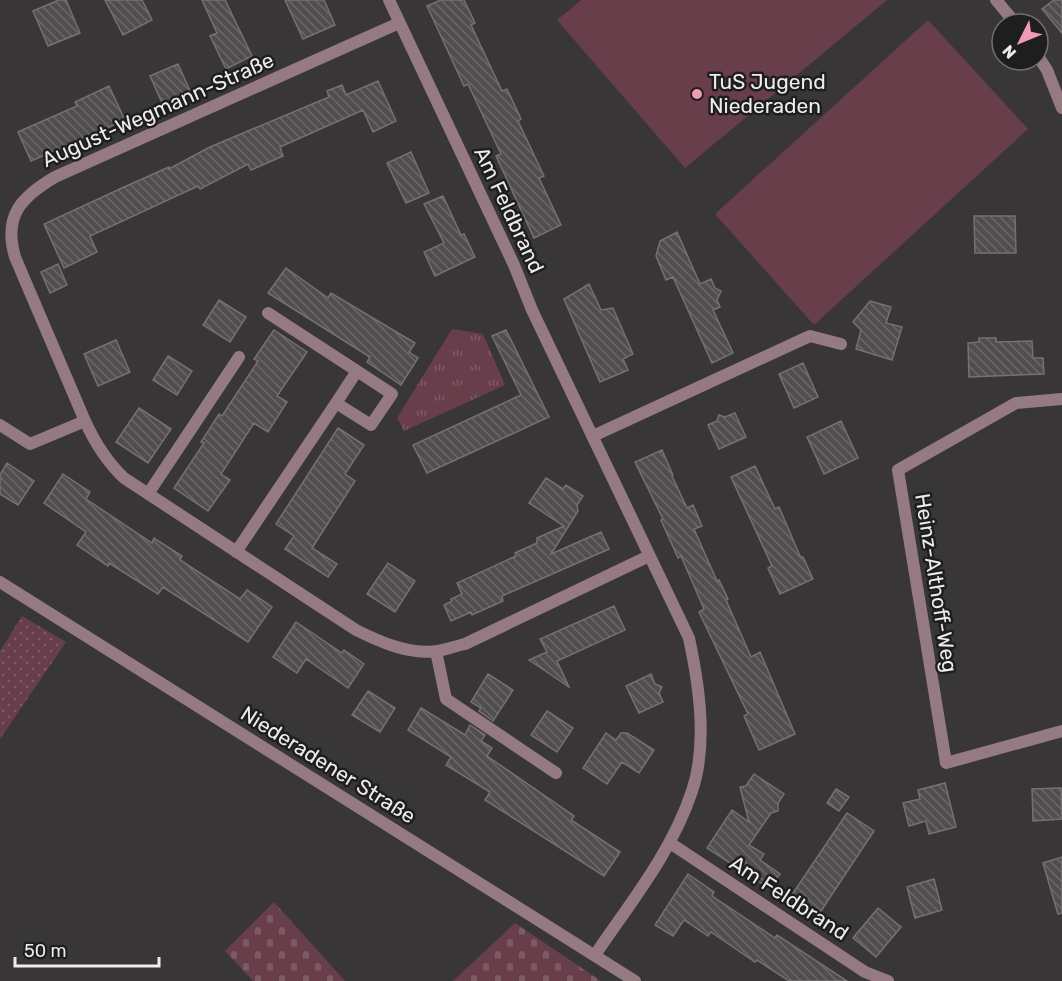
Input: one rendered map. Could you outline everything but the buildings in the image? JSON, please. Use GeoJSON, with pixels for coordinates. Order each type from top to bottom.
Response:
{"type":"FeatureCollection","features":[{"type":"Feature","properties":{"kind":"street","name":"Am Feldbrand"},"geometry":{"type":"LineString","coordinates":[[389,0],[514,265],[532,310],[689,638],[699,686],[700,751],[693,790],[670,843],[595,956]]}},
{"type":"Feature","properties":{"kind":"street"},"geometry":{"type":"LineString","coordinates":[[996,0],[1006,12]]}},
{"type":"Feature","properties":{"kind":"street","name":"August-Wegmann-Straße"},"geometry":{"type":"LineString","coordinates":[[399,23],[55,177],[36,188],[24,200],[14,214],[10,227],[10,243],[94,442],[108,463],[123,478],[356,630],[382,643],[409,650],[436,651],[465,644],[649,556]]}},
{"type":"Feature","properties":{"kind":"street"},"geometry":{"type":"LineString","coordinates":[[1048,72],[1062,103],[1062,108]]}},
{"type":"Feature","properties":{"kind":"street"},"geometry":{"type":"LineString","coordinates":[[268,313],[392,394],[371,425],[336,403]]}},
{"type":"Feature","properties":{"kind":"street"},"geometry":{"type":"LineString","coordinates":[[593,436],[810,336],[841,344]]}},
{"type":"Feature","properties":{"kind":"street"},"geometry":{"type":"LineString","coordinates":[[148,494],[239,357]]}},
{"type":"Feature","properties":{"kind":"street"},"geometry":{"type":"LineString","coordinates":[[236,552],[357,371]]}},
{"type":"Feature","properties":{"kind":"street","name":"Heinz-Althoff-Weg"},"geometry":{"type":"LineString","coordinates":[[1062,399],[1017,404],[898,471],[946,763],[1062,731]]}},
{"type":"Feature","properties":{"kind":"street"},"geometry":{"type":"LineString","coordinates":[[0,425],[30,444],[85,421]]}},
{"type":"Feature","properties":{"kind":"street","name":"Niederadener Straße"},"geometry":{"type":"LineString","coordinates":[[0,582],[635,981]]}},
{"type":"Feature","properties":{"kind":"street"},"geometry":{"type":"LineString","coordinates":[[436,651],[446,699],[556,773]]}},
{"type":"Feature","properties":{"kind":"street","name":"Am Feldbrand"},"geometry":{"type":"LineString","coordinates":[[670,843],[865,972],[888,981]]}},
{"type":"Feature","properties":{"kind":"green space","name":"TuS Jugend Niederaden"},"geometry":{"type":"Polygon","coordinates":[[[581,0],[887,0],[685,168],[557,20],[581,0]]]}},
{"type":"Feature","properties":{"kind":"green space"},"geometry":{"type":"Polygon","coordinates":[[[928,20],[1028,129],[814,325],[715,214],[928,20]]]}},
{"type":"Feature","properties":{"kind":"green space"},"geometry":{"type":"Polygon","coordinates":[[[452,329],[483,334],[505,385],[404,431],[397,418],[452,329]]]}},
{"type":"Feature","properties":{"kind":"green space"},"geometry":{"type":"Polygon","coordinates":[[[22,616],[66,642],[0,739],[0,651],[22,616]]]}},
{"type":"Feature","properties":{"kind":"green space"},"geometry":{"type":"Polygon","coordinates":[[[274,902],[345,981],[253,981],[225,951],[274,902]]]}},
{"type":"Feature","properties":{"kind":"green space"},"geometry":{"type":"Polygon","coordinates":[[[515,923],[601,981],[453,981],[515,923]]]}},
{"type":"Feature","properties":{"kind":"place","name":"TuS Jugend Niederaden"},"geometry":{"type":"Point","coordinates":[697,94]}}]}
